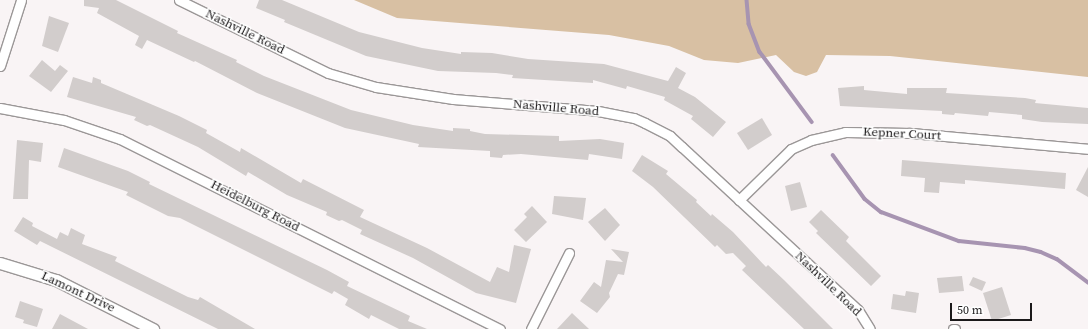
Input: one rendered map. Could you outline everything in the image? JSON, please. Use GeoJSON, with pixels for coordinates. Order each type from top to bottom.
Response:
{"type":"FeatureCollection","features":[{"type":"Feature","properties":{"kind":"street"},"geometry":{"type":"LineString","coordinates":[[0,66],[21,0]]}},
{"type":"Feature","properties":{"kind":"street","name":"Nashville Road"},"geometry":{"type":"LineString","coordinates":[[179,0],[328,73],[376,87],[424,96],[598,111],[634,118],[670,136],[858,310],[870,329]]}},
{"type":"Feature","properties":{"kind":"street","name":"Heidelburg Road"},"geometry":{"type":"LineString","coordinates":[[0,108],[64,120],[120,139],[500,329]]}},
{"type":"Feature","properties":{"kind":"street","name":"Kepner Court"},"geometry":{"type":"LineString","coordinates":[[739,200],[791,149],[811,140],[844,132],[910,133],[1088,149]]}},
{"type":"Feature","properties":{"kind":"street"},"geometry":{"type":"LineString","coordinates":[[531,329],[569,253]]}},
{"type":"Feature","properties":{"kind":"street","name":"Lamont Drive"},"geometry":{"type":"LineString","coordinates":[[0,263],[56,280],[153,329]]}},
{"type":"Feature","properties":{"kind":"shaded area"},"geometry":{"type":"Polygon","coordinates":[[[354,0],[1088,0],[1088,77],[890,56],[826,55],[817,72],[806,76],[794,72],[776,55],[738,63],[704,60],[669,46],[609,35],[397,18],[354,0]]]}},
{"type":"Feature","properties":{"kind":"building"},"geometry":{"type":"Polygon","coordinates":[[[84,0],[116,0],[178,31],[177,33],[237,60],[236,62],[264,76],[351,110],[413,125],[453,131],[453,128],[470,129],[470,131],[485,134],[559,136],[559,141],[600,139],[624,143],[622,159],[589,154],[588,160],[521,154],[503,155],[502,158],[490,157],[490,151],[418,147],[419,144],[345,128],[257,93],[195,61],[194,62],[147,40],[142,49],[135,45],[139,36],[97,13],[99,8],[84,6],[84,0]]]}},
{"type":"Feature","properties":{"kind":"building"},"geometry":{"type":"Polygon","coordinates":[[[259,0],[282,0],[359,32],[422,48],[461,54],[461,52],[492,53],[528,59],[604,64],[668,81],[676,67],[686,73],[678,88],[695,97],[726,122],[713,137],[691,119],[693,116],[664,100],[665,97],[627,86],[626,89],[593,80],[593,83],[512,78],[513,75],[496,73],[438,71],[366,56],[284,22],[285,20],[256,8],[259,0]]]}},
{"type":"Feature","properties":{"kind":"building"},"geometry":{"type":"Polygon","coordinates":[[[49,16],[69,23],[58,52],[42,46],[49,16]]]}},
{"type":"Feature","properties":{"kind":"building"},"geometry":{"type":"Polygon","coordinates":[[[42,60],[55,71],[60,65],[68,71],[51,92],[29,76],[42,60]]]}},
{"type":"Feature","properties":{"kind":"building"},"geometry":{"type":"Polygon","coordinates":[[[73,77],[92,83],[93,77],[101,80],[101,83],[179,116],[207,130],[206,133],[240,152],[241,148],[301,183],[303,179],[364,210],[360,217],[427,248],[490,282],[497,267],[509,272],[514,245],[531,249],[516,303],[476,293],[413,258],[360,234],[362,230],[342,220],[339,221],[326,215],[327,212],[287,195],[248,172],[246,176],[198,147],[150,125],[147,126],[134,120],[136,117],[67,97],[73,77]]]}},
{"type":"Feature","properties":{"kind":"building"},"geometry":{"type":"Polygon","coordinates":[[[864,86],[864,90],[907,94],[907,88],[947,88],[946,93],[1025,98],[1036,100],[1035,103],[1088,108],[1088,124],[1042,122],[1022,119],[1022,115],[989,112],[988,116],[955,113],[954,115],[942,114],[942,111],[840,106],[838,88],[864,86]]]}},
{"type":"Feature","properties":{"kind":"building"},"geometry":{"type":"Polygon","coordinates":[[[762,118],[772,135],[748,150],[737,133],[762,118]]]}},
{"type":"Feature","properties":{"kind":"building"},"geometry":{"type":"Polygon","coordinates":[[[17,140],[43,143],[41,162],[29,160],[28,199],[13,199],[17,140]]]}},
{"type":"Feature","properties":{"kind":"building"},"geometry":{"type":"Polygon","coordinates":[[[64,148],[128,171],[150,182],[149,184],[327,270],[349,282],[347,286],[410,316],[408,321],[427,329],[399,329],[371,315],[369,319],[345,305],[348,299],[334,291],[332,294],[180,218],[168,216],[126,195],[128,192],[58,167],[64,148]]]}},
{"type":"Feature","properties":{"kind":"building"},"geometry":{"type":"Polygon","coordinates":[[[642,155],[668,171],[666,174],[697,200],[696,202],[711,216],[712,214],[733,232],[766,267],[768,265],[833,329],[804,329],[742,270],[746,266],[733,253],[726,254],[717,245],[715,247],[653,187],[632,171],[642,155]]]}},
{"type":"Feature","properties":{"kind":"building"},"geometry":{"type":"Polygon","coordinates":[[[902,160],[1066,173],[1065,189],[965,180],[965,184],[940,182],[939,193],[924,192],[925,178],[901,176],[902,160]]]}},
{"type":"Feature","properties":{"kind":"building"},"geometry":{"type":"Polygon","coordinates":[[[1088,167],[1088,197],[1076,190],[1088,167]]]}},
{"type":"Feature","properties":{"kind":"building"},"geometry":{"type":"Polygon","coordinates":[[[800,182],[807,207],[791,211],[785,186],[800,182]]]}},
{"type":"Feature","properties":{"kind":"building"},"geometry":{"type":"Polygon","coordinates":[[[554,196],[586,198],[583,220],[552,214],[554,196]]]}},
{"type":"Feature","properties":{"kind":"building"},"geometry":{"type":"Polygon","coordinates":[[[532,206],[547,222],[526,242],[514,230],[527,217],[524,214],[532,206]]]}},
{"type":"Feature","properties":{"kind":"building"},"geometry":{"type":"Polygon","coordinates":[[[605,208],[620,225],[605,241],[588,222],[605,208]]]}},
{"type":"Feature","properties":{"kind":"building"},"geometry":{"type":"Polygon","coordinates":[[[821,210],[849,237],[846,241],[881,276],[871,286],[816,233],[818,231],[809,222],[821,210]]]}},
{"type":"Feature","properties":{"kind":"building"},"geometry":{"type":"Polygon","coordinates":[[[23,217],[33,223],[32,226],[57,239],[60,232],[68,236],[71,228],[85,235],[82,244],[117,257],[115,261],[188,297],[198,300],[200,297],[255,329],[218,329],[40,241],[37,245],[14,231],[23,217]]]}},
{"type":"Feature","properties":{"kind":"building"},"geometry":{"type":"Polygon","coordinates":[[[611,249],[629,252],[626,266],[624,275],[618,274],[609,293],[610,297],[597,313],[580,301],[594,282],[601,287],[606,260],[623,262],[611,249]]]}},
{"type":"Feature","properties":{"kind":"building"},"geometry":{"type":"Polygon","coordinates":[[[962,276],[964,291],[939,293],[937,278],[962,276]]]}},
{"type":"Feature","properties":{"kind":"building"},"geometry":{"type":"Polygon","coordinates":[[[973,277],[986,282],[982,291],[969,285],[973,277]]]}},
{"type":"Feature","properties":{"kind":"building"},"geometry":{"type":"Polygon","coordinates":[[[1002,287],[1011,315],[992,321],[983,293],[1002,287]]]}},
{"type":"Feature","properties":{"kind":"building"},"geometry":{"type":"Polygon","coordinates":[[[906,291],[919,293],[916,313],[891,309],[893,294],[905,296],[906,291]]]}},
{"type":"Feature","properties":{"kind":"building"},"geometry":{"type":"Polygon","coordinates":[[[20,301],[43,309],[37,327],[23,323],[24,320],[15,317],[20,301]]]}},
{"type":"Feature","properties":{"kind":"building"},"geometry":{"type":"Polygon","coordinates":[[[572,313],[589,329],[557,329],[572,313]]]}},
{"type":"Feature","properties":{"kind":"building"},"geometry":{"type":"Polygon","coordinates":[[[60,314],[88,329],[52,329],[60,314]]]}},
{"type":"Feature","properties":{"kind":"waterway"},"geometry":{"type":"LineString","coordinates":[[747,0],[749,24],[760,52],[812,122]]}},
{"type":"Feature","properties":{"kind":"waterway"},"geometry":{"type":"LineString","coordinates":[[833,155],[865,199],[881,212],[959,241],[1025,248],[1041,252],[1057,259],[1088,282]]}}]}
